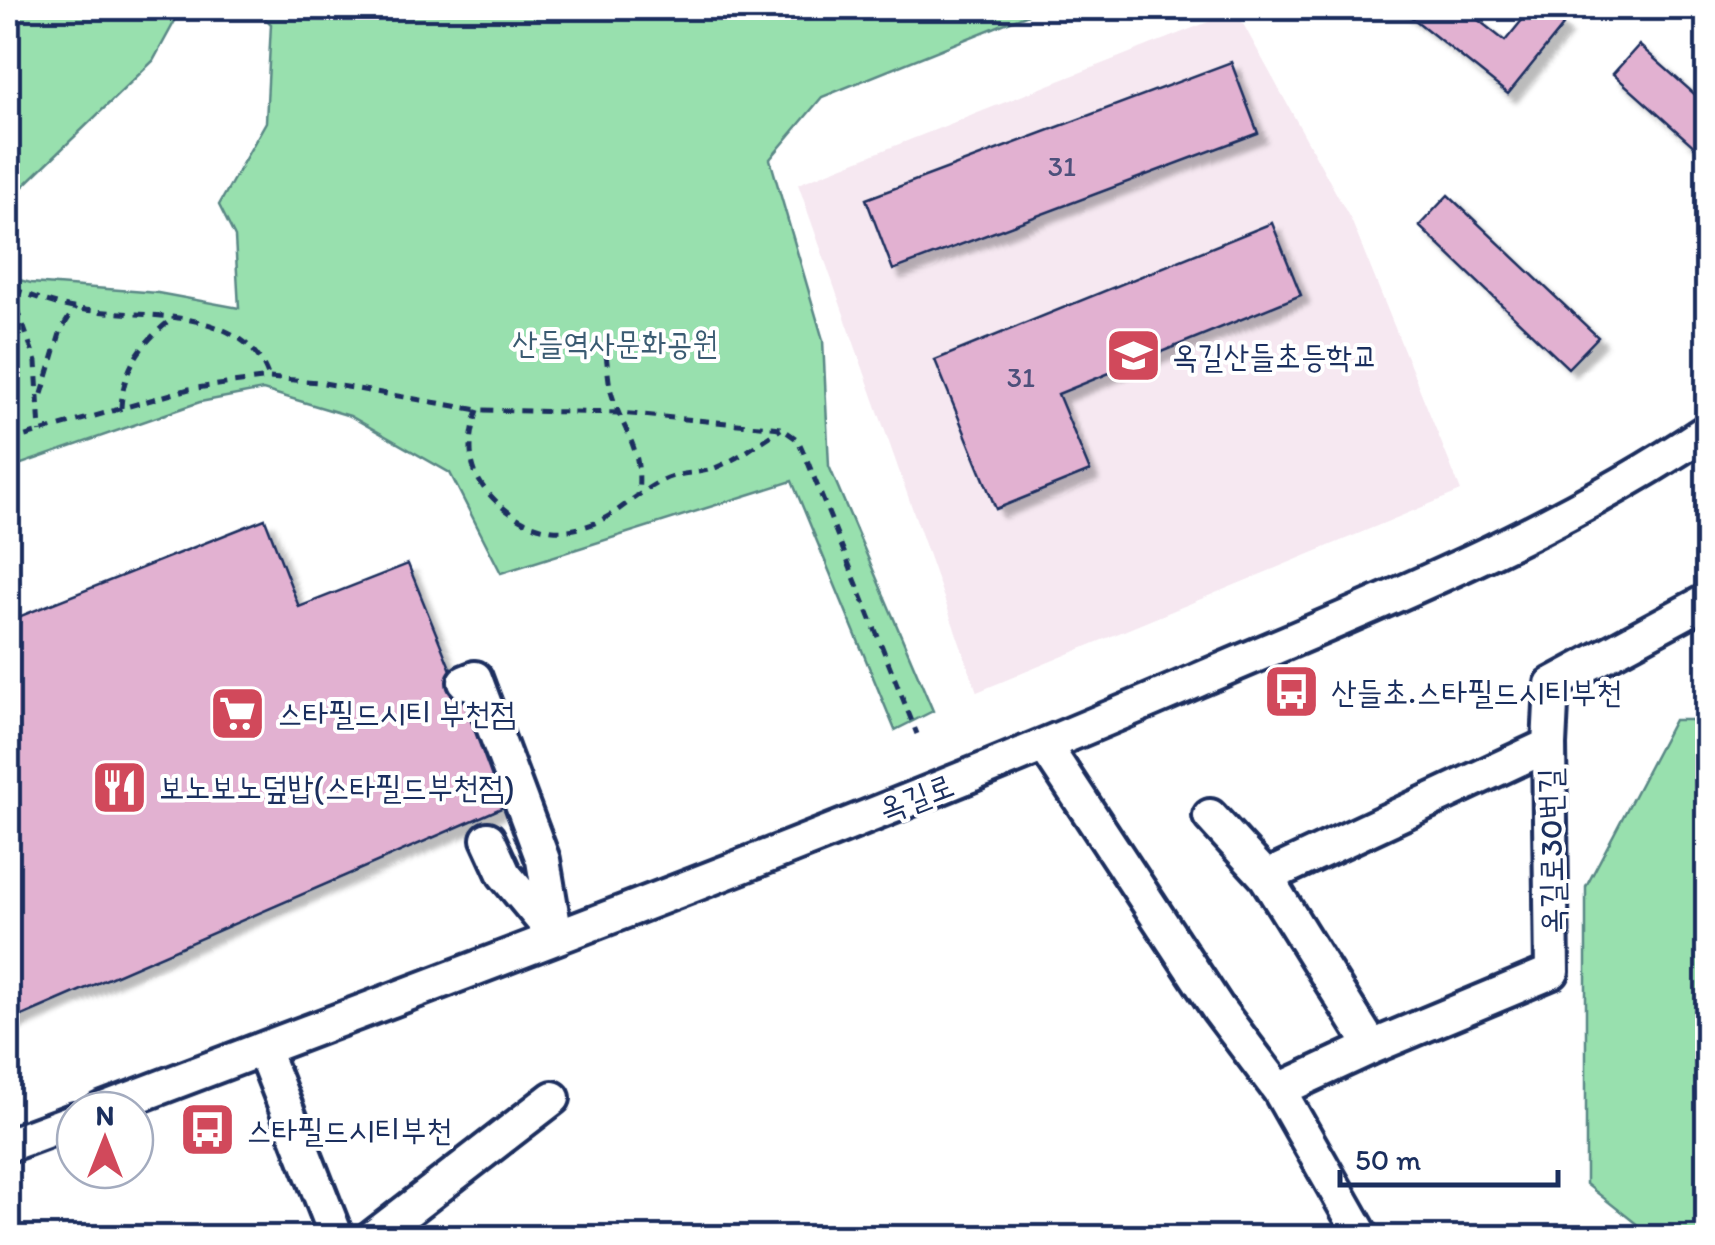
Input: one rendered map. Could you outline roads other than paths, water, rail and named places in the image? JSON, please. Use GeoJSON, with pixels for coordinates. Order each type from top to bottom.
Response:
{"type":"FeatureCollection","features":[{"type":"Feature","properties":{"kind":"street","name":"옥길로"},"geometry":{"type":"LineString","coordinates":[[153,1090],[1045,746],[1508,546],[1589,503],[1708,430]]}},
{"type":"Feature","properties":{"kind":"street"},"geometry":{"type":"LineString","coordinates":[[1549,745],[1552,684],[1708,600]]}},
{"type":"Feature","properties":{"kind":"street"},"geometry":{"type":"LineString","coordinates":[[464,682],[475,678],[544,860],[556,937]]}},
{"type":"Feature","properties":{"kind":"street","name":"옥길로30번길"},"geometry":{"type":"LineString","coordinates":[[1266,877],[1549,745],[1552,972],[1279,1090]]}},
{"type":"Feature","properties":{"kind":"street"},"geometry":{"type":"LineString","coordinates":[[1045,746],[1218,1009],[1279,1090],[1363,1238]]}},
{"type":"Feature","properties":{"kind":"street"},"geometry":{"type":"LineString","coordinates":[[1210,816],[1266,877],[1372,1047]]}},
{"type":"Feature","properties":{"kind":"street"},"geometry":{"type":"LineString","coordinates":[[488,839],[504,874],[556,937]]}},
{"type":"Feature","properties":{"kind":"street"},"geometry":{"type":"LineString","coordinates":[[262,1049],[337,1238]]}},
{"type":"Feature","properties":{"kind":"street"},"geometry":{"type":"LineString","coordinates":[[372,1238],[553,1098]]}},
{"type":"Feature","properties":{"kind":"street"},"geometry":{"type":"LineString","coordinates":[[8,1145],[55,1127]]}},
{"type":"Feature","properties":{"kind":"place","name":"옥길산들초등학교"},"geometry":{"type":"Point","coordinates":[1133,356]}},
{"type":"Feature","properties":{"kind":"place","name":"산들초.스타필드시티부천"},"geometry":{"type":"Point","coordinates":[1292,692]}},
{"type":"Feature","properties":{"kind":"place","name":"스타필드시티 부천점"},"geometry":{"type":"Point","coordinates":[238,713]}},
{"type":"Feature","properties":{"kind":"place","name":"보노보노덮밥(스타필드부천점)"},"geometry":{"type":"Point","coordinates":[120,787]}},
{"type":"Feature","properties":{"kind":"place","name":"스타필드시티부천"},"geometry":{"type":"Point","coordinates":[207,1130]}},
{"type":"Feature","properties":{"kind":"park label","name":"산들역사문화공원"},"geometry":{"type":"Point","coordinates":[615,343]}}]}
